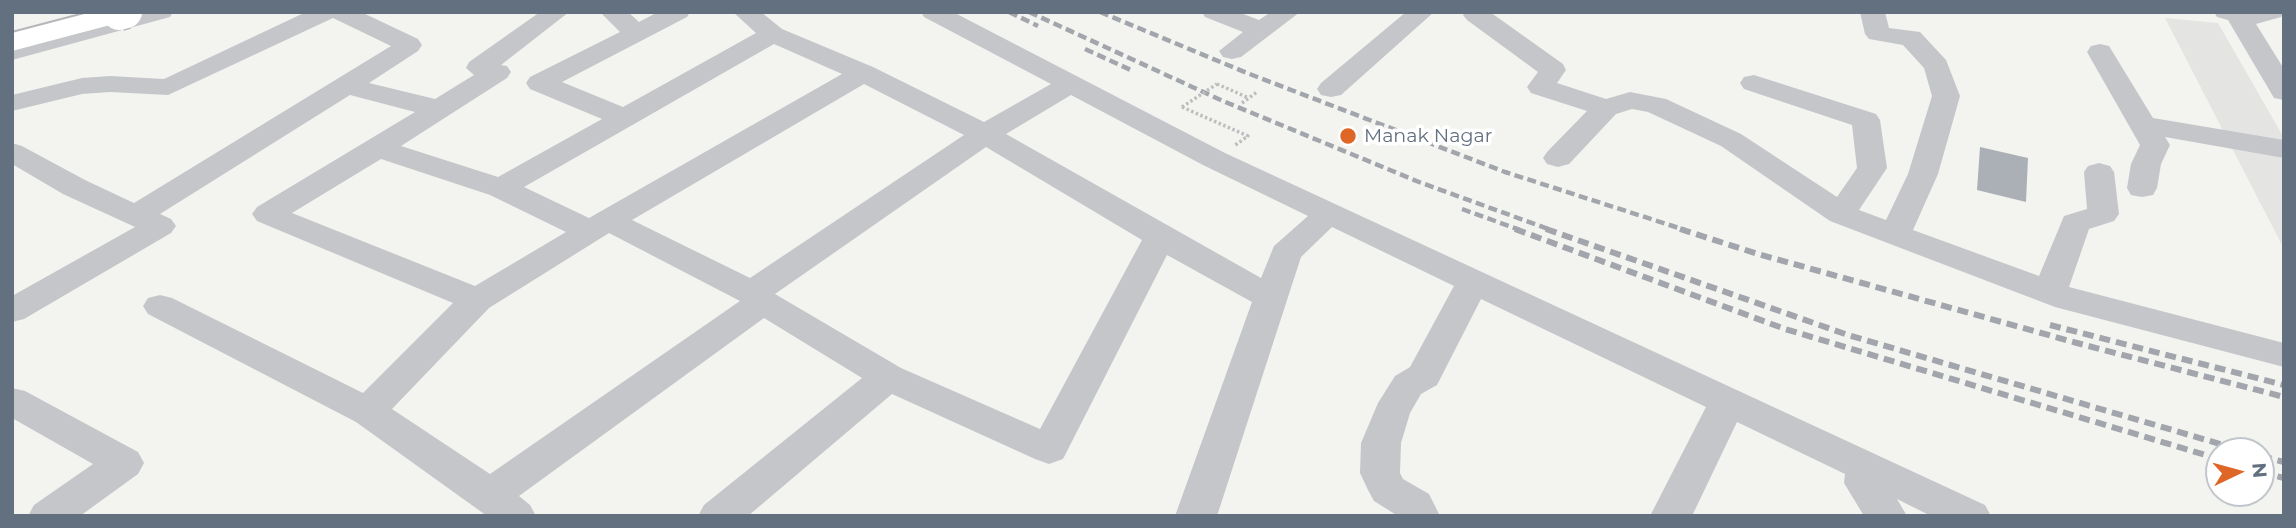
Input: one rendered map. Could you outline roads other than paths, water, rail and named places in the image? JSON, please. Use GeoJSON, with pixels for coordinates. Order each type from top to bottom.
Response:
{"type":"FeatureCollection","features":[{"type":"Feature","properties":{"kind":"highway"},"geometry":{"type":"LineString","coordinates":[[12,27],[69,12]]}},
{"type":"Feature","properties":{"kind":"highway"},"geometry":{"type":"LineString","coordinates":[[12,42],[123,15]]}},
{"type":"Feature","properties":{"kind":"street"},"geometry":{"type":"LineString","coordinates":[[12,52],[123,15],[161,12]]}},
{"type":"Feature","properties":{"kind":"street"},"geometry":{"type":"LineString","coordinates":[[12,103],[82,86],[110,84],[168,87],[327,12]]}},
{"type":"Feature","properties":{"kind":"street"},"geometry":{"type":"LineString","coordinates":[[136,215],[409,45],[340,12]]}},
{"type":"Feature","properties":{"kind":"street"},"geometry":{"type":"LineString","coordinates":[[557,12],[479,68],[540,83],[624,118]]}},
{"type":"Feature","properties":{"kind":"street"},"geometry":{"type":"LineString","coordinates":[[612,12],[637,33]]}},
{"type":"Feature","properties":{"kind":"street"},"geometry":{"type":"LineString","coordinates":[[540,83],[678,12]]}},
{"type":"Feature","properties":{"kind":"street"},"geometry":{"type":"LineString","coordinates":[[746,12],[774,34],[863,73],[985,134],[1160,237],[1269,297]]}},
{"type":"Feature","properties":{"kind":"street"},"geometry":{"type":"LineString","coordinates":[[933,12],[1214,159],[1970,516]]}},
{"type":"Feature","properties":{"kind":"street"},"geometry":{"type":"LineString","coordinates":[[1214,12],[1262,30]]}},
{"type":"Feature","properties":{"kind":"street"},"geometry":{"type":"LineString","coordinates":[[1232,51],[1288,12]]}},
{"type":"Feature","properties":{"kind":"street"},"geometry":{"type":"LineString","coordinates":[[1331,89],[1422,12]]}},
{"type":"Feature","properties":{"kind":"street"},"geometry":{"type":"LineString","coordinates":[[1478,12],[1476,15],[1553,70],[1541,87],[1606,108]]}},
{"type":"Feature","properties":{"kind":"street"},"geometry":{"type":"LineString","coordinates":[[1872,12],[1878,34],[1911,38],[1937,66],[1946,96],[1923,174],[1895,234]]}},
{"type":"Feature","properties":{"kind":"street"},"geometry":{"type":"LineString","coordinates":[[2232,14],[2257,17],[2272,12]]}},
{"type":"Feature","properties":{"kind":"street"},"geometry":{"type":"LineString","coordinates":[[2232,14],[2284,92]]}},
{"type":"Feature","properties":{"kind":"street"},"geometry":{"type":"LineString","coordinates":[[501,188],[774,34]]}},
{"type":"Feature","properties":{"kind":"street"},"geometry":{"type":"LineString","coordinates":[[2100,52],[2155,145],[2146,164],[2142,188]]}},
{"type":"Feature","properties":{"kind":"street"},"geometry":{"type":"LineString","coordinates":[[477,300],[268,214],[497,72]]}},
{"type":"Feature","properties":{"kind":"street"},"geometry":{"type":"LineString","coordinates":[[369,412],[384,393],[477,300],[863,73]]}},
{"type":"Feature","properties":{"kind":"street"},"geometry":{"type":"LineString","coordinates":[[1754,83],[1866,120],[1872,169],[1841,214]]}},
{"type":"Feature","properties":{"kind":"street"},"geometry":{"type":"LineString","coordinates":[[159,306],[369,412],[503,505],[758,297],[985,134],[1071,84]]}},
{"type":"Feature","properties":{"kind":"street"},"geometry":{"type":"LineString","coordinates":[[346,86],[439,109]]}},
{"type":"Feature","properties":{"kind":"street"},"geometry":{"type":"LineString","coordinates":[[1558,158],[1606,108],[1630,100],[1656,105],[1731,140],[1841,214],[2050,292],[2284,355]]}},
{"type":"Feature","properties":{"kind":"street"},"geometry":{"type":"LineString","coordinates":[[2144,125],[2284,149]]}},
{"type":"Feature","properties":{"kind":"street"},"geometry":{"type":"LineString","coordinates":[[378,148],[501,188],[600,226],[758,297],[888,377],[1049,449],[1160,237]]}},
{"type":"Feature","properties":{"kind":"street"},"geometry":{"type":"LineString","coordinates":[[12,152],[74,187],[160,226],[13,310]]}},
{"type":"Feature","properties":{"kind":"street"},"geometry":{"type":"LineString","coordinates":[[2050,292],[2075,223],[2103,214],[2099,172]]}},
{"type":"Feature","properties":{"kind":"street"},"geometry":{"type":"LineString","coordinates":[[1196,516],[1286,253],[1329,213]]}},
{"type":"Feature","properties":{"kind":"street"},"geometry":{"type":"LineString","coordinates":[[1419,516],[1414,505],[1388,490],[1380,473],[1381,443],[1391,413],[1408,385],[1424,376],[1473,281]]}},
{"type":"Feature","properties":{"kind":"street"},"geometry":{"type":"LineString","coordinates":[[719,516],[888,377]]}},
{"type":"Feature","properties":{"kind":"street"},"geometry":{"type":"LineString","coordinates":[[12,401],[124,463],[49,516]]}},
{"type":"Feature","properties":{"kind":"street"},"geometry":{"type":"LineString","coordinates":[[1671,516],[1728,401]]}},
{"type":"Feature","properties":{"kind":"street"},"geometry":{"type":"LineString","coordinates":[[1865,466],[1864,483],[1886,516]]}},
{"type":"Feature","properties":{"kind":"railway"},"geometry":{"type":"LineString","coordinates":[[1009,12],[1038,26]]}},
{"type":"Feature","properties":{"kind":"railway"},"geometry":{"type":"LineString","coordinates":[[1029,12],[1223,101],[1419,182],[1551,230]]}},
{"type":"Feature","properties":{"kind":"railway"},"geometry":{"type":"LineString","coordinates":[[1100,12],[1247,73],[1505,172],[1685,230]]}},
{"type":"Feature","properties":{"kind":"railway"},"geometry":{"type":"LineString","coordinates":[[1085,49],[1133,71]]}},
{"type":"Feature","properties":{"kind":"railway"},"geometry":{"type":"LineString","coordinates":[[1462,209],[1520,230]]}},
{"type":"Feature","properties":{"kind":"railway"},"geometry":{"type":"LineString","coordinates":[[1515,229],[1785,329],[2205,455]]}},
{"type":"Feature","properties":{"kind":"railway"},"geometry":{"type":"LineString","coordinates":[[1546,229],[1848,335],[2205,440]]}},
{"type":"Feature","properties":{"kind":"railway"},"geometry":{"type":"LineString","coordinates":[[1680,229],[1758,254],[2077,343],[2284,397]]}},
{"type":"Feature","properties":{"kind":"railway"},"geometry":{"type":"LineString","coordinates":[[2050,325],[2284,385]]}},
{"type":"Feature","properties":{"kind":"railway"},"geometry":{"type":"LineString","coordinates":[[2275,460],[2284,462]]}},
{"type":"Feature","properties":{"kind":"railway"},"geometry":{"type":"LineString","coordinates":[[2275,476],[2284,478]]}},
{"type":"Feature","properties":{"kind":"place","name":"Manak Nagar"},"geometry":{"type":"Point","coordinates":[1348,136]}}]}
